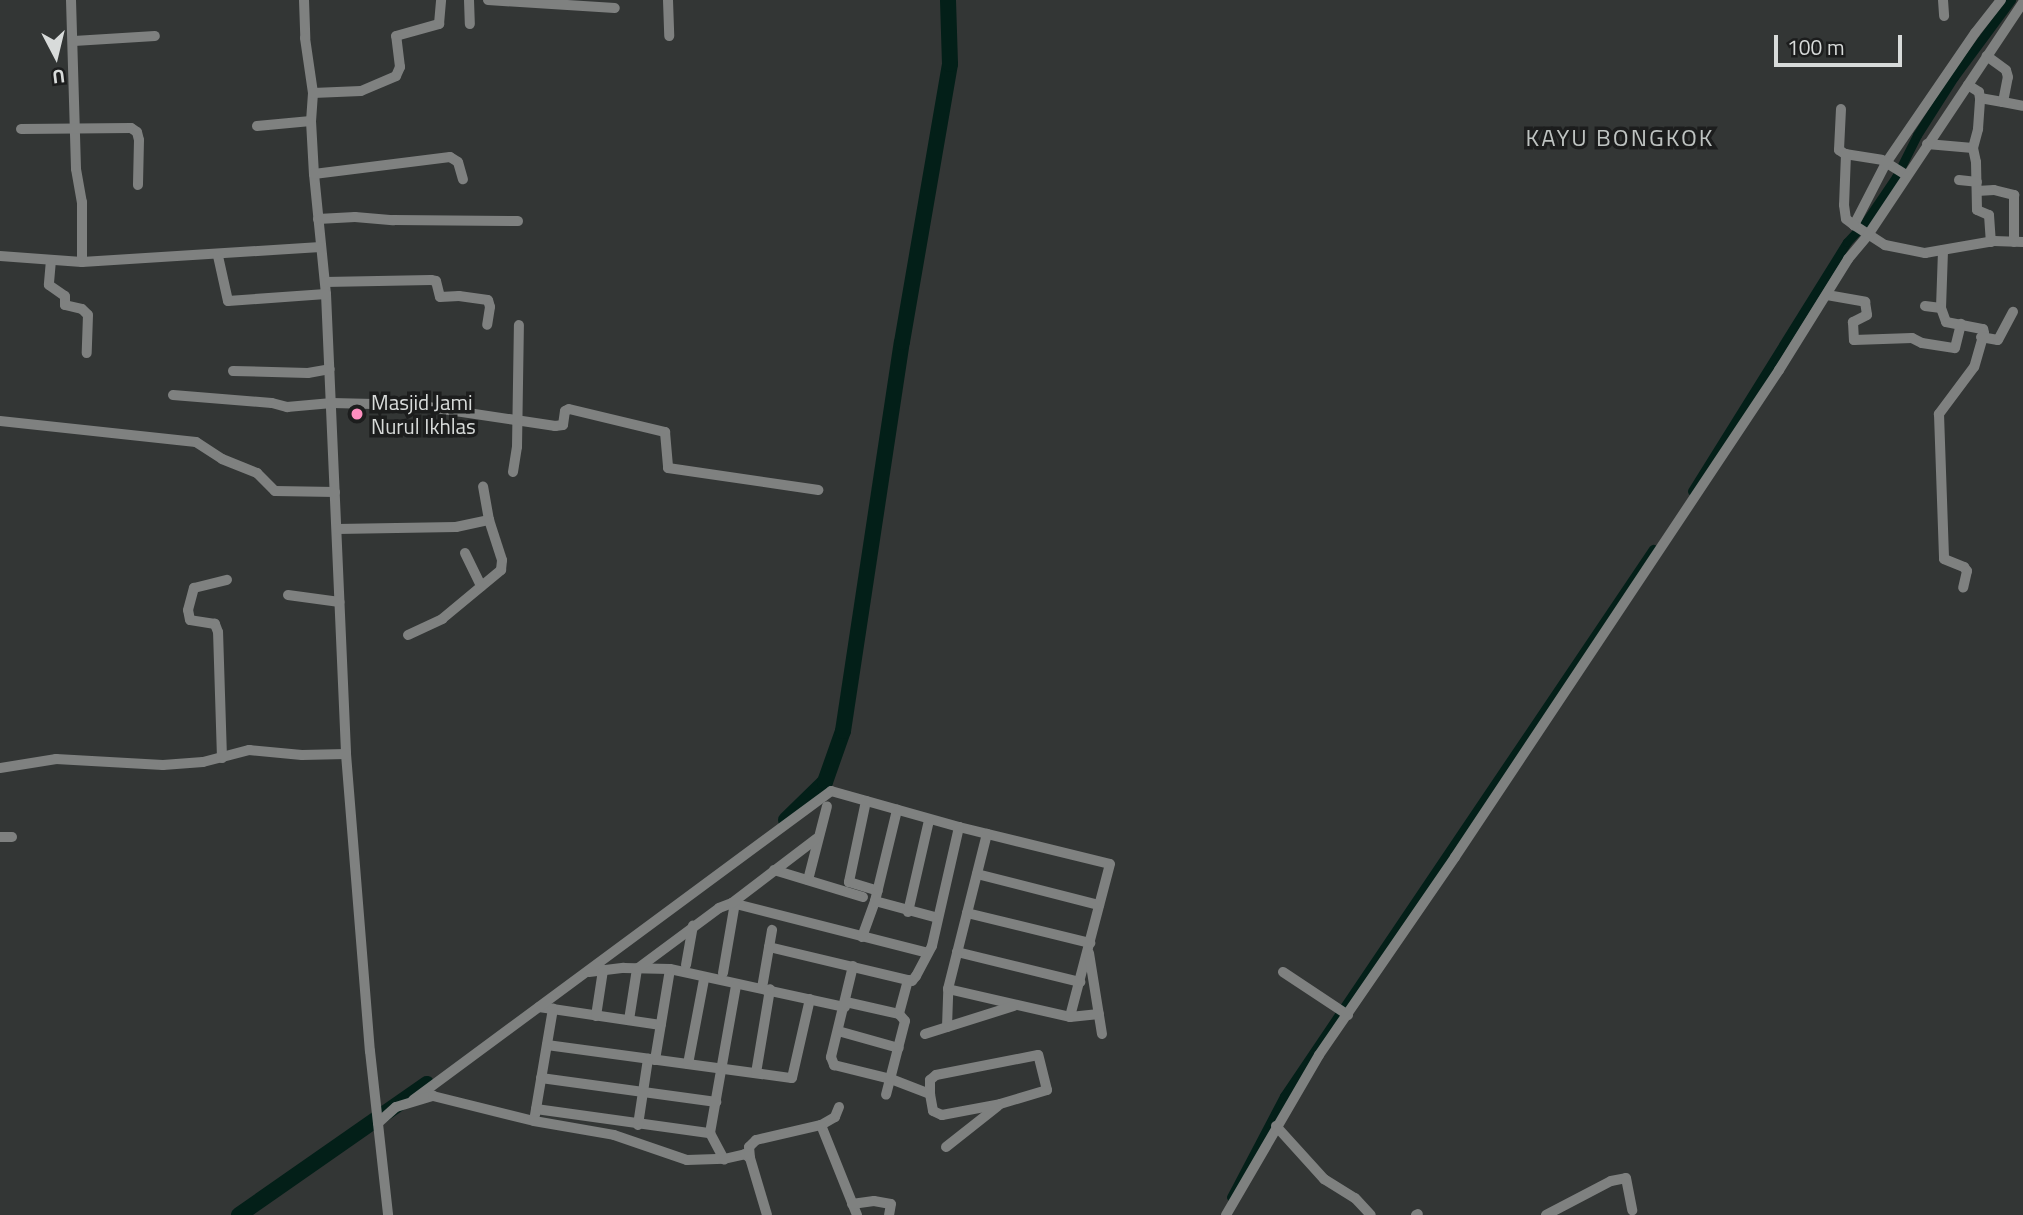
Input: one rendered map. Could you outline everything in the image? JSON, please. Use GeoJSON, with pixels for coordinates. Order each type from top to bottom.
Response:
{"type":"FeatureCollection","features":[{"type":"Feature","properties":{"kind":"street"},"geometry":{"type":"LineString","coordinates":[[71,0],[76,169],[82,202],[82,262]]}},
{"type":"Feature","properties":{"kind":"street"},"geometry":{"type":"LineString","coordinates":[[304,0],[305,38],[313,93],[311,121],[314,174],[326,288],[346,754],[374,1095],[388,1215]]}},
{"type":"Feature","properties":{"kind":"street"},"geometry":{"type":"LineString","coordinates":[[313,93],[361,91],[396,76],[400,67],[396,36],[439,24],[441,0]]}},
{"type":"Feature","properties":{"kind":"street"},"geometry":{"type":"LineString","coordinates":[[468,0],[470,24]]}},
{"type":"Feature","properties":{"kind":"street"},"geometry":{"type":"LineString","coordinates":[[488,0],[615,8]]}},
{"type":"Feature","properties":{"kind":"street"},"geometry":{"type":"LineString","coordinates":[[668,0],[669,36]]}},
{"type":"Feature","properties":{"kind":"street"},"geometry":{"type":"LineString","coordinates":[[1943,0],[1944,16]]}},
{"type":"Feature","properties":{"kind":"street"},"geometry":{"type":"LineString","coordinates":[[1226,1215],[1345,1013],[1827,295],[1848,259],[1887,164],[2001,0]]}},
{"type":"Feature","properties":{"kind":"street"},"geometry":{"type":"LineString","coordinates":[[1861,230],[1905,174],[1968,81],[2018,16],[2023,3]]}},
{"type":"Feature","properties":{"kind":"street"},"geometry":{"type":"LineString","coordinates":[[74,41],[155,36]]}},
{"type":"Feature","properties":{"kind":"street"},"geometry":{"type":"LineString","coordinates":[[1987,56],[2006,70],[2008,77],[2003,102]]}},
{"type":"Feature","properties":{"kind":"street"},"geometry":{"type":"LineString","coordinates":[[1952,69],[1979,92],[1978,129],[1973,148],[1977,212],[1989,215],[1991,242]]}},
{"type":"Feature","properties":{"kind":"street"},"geometry":{"type":"LineString","coordinates":[[1980,98],[2023,106]]}},
{"type":"Feature","properties":{"kind":"street"},"geometry":{"type":"LineString","coordinates":[[1841,109],[1839,150],[1887,164],[1905,174]]}},
{"type":"Feature","properties":{"kind":"street"},"geometry":{"type":"LineString","coordinates":[[257,126],[311,121]]}},
{"type":"Feature","properties":{"kind":"street"},"geometry":{"type":"LineString","coordinates":[[1913,126],[1929,139],[1973,148]]}},
{"type":"Feature","properties":{"kind":"street"},"geometry":{"type":"LineString","coordinates":[[21,129],[125,127],[137,132],[138,185]]}},
{"type":"Feature","properties":{"kind":"street"},"geometry":{"type":"LineString","coordinates":[[1846,154],[1846,219],[1885,246],[1924,253],[1991,242],[2019,242],[2014,195],[1959,180]]}},
{"type":"Feature","properties":{"kind":"street"},"geometry":{"type":"LineString","coordinates":[[314,174],[450,157],[458,162],[463,179]]}},
{"type":"Feature","properties":{"kind":"street"},"geometry":{"type":"LineString","coordinates":[[318,219],[355,216],[393,220],[518,221]]}},
{"type":"Feature","properties":{"kind":"street"},"geometry":{"type":"LineString","coordinates":[[0,256],[82,262],[218,256],[250,250],[321,247]]}},
{"type":"Feature","properties":{"kind":"street"},"geometry":{"type":"LineString","coordinates":[[1943,250],[1943,320],[1983,329],[1974,367],[1938,414],[1944,559],[1964,567],[1966,571],[1963,588]]}},
{"type":"Feature","properties":{"kind":"street"},"geometry":{"type":"LineString","coordinates":[[218,256],[228,301],[326,288],[431,280],[436,281],[440,297],[488,299],[490,307],[487,325]]}},
{"type":"Feature","properties":{"kind":"street"},"geometry":{"type":"LineString","coordinates":[[51,260],[49,285],[65,296],[65,305],[82,309],[88,315],[87,354]]}},
{"type":"Feature","properties":{"kind":"street"},"geometry":{"type":"LineString","coordinates":[[1827,295],[1865,302],[1867,315],[1853,322],[1854,340],[1912,338],[1919,343],[1952,349],[1956,347],[1961,324]]}},
{"type":"Feature","properties":{"kind":"street"},"geometry":{"type":"LineString","coordinates":[[1925,306],[1941,308]]}},
{"type":"Feature","properties":{"kind":"street"},"geometry":{"type":"LineString","coordinates":[[1981,337],[1998,341],[2013,312]]}},
{"type":"Feature","properties":{"kind":"street"},"geometry":{"type":"LineString","coordinates":[[513,472],[518,419],[519,326]]}},
{"type":"Feature","properties":{"kind":"street"},"geometry":{"type":"LineString","coordinates":[[233,371],[308,373],[330,369]]}},
{"type":"Feature","properties":{"kind":"street"},"geometry":{"type":"LineString","coordinates":[[173,395],[272,402],[287,407],[332,403],[415,405],[560,426],[564,422],[566,409],[667,434],[668,467],[818,490]]}},
{"type":"Feature","properties":{"kind":"street"},"geometry":{"type":"LineString","coordinates":[[0,422],[196,442],[222,458],[257,473],[275,491],[335,492]]}},
{"type":"Feature","properties":{"kind":"street"},"geometry":{"type":"LineString","coordinates":[[408,635],[442,619],[503,566],[489,520],[483,487]]}},
{"type":"Feature","properties":{"kind":"street"},"geometry":{"type":"LineString","coordinates":[[337,529],[456,527],[489,520]]}},
{"type":"Feature","properties":{"kind":"street"},"geometry":{"type":"LineString","coordinates":[[465,553],[481,586]]}},
{"type":"Feature","properties":{"kind":"street"},"geometry":{"type":"LineString","coordinates":[[222,758],[218,632],[215,624],[190,620],[188,610],[194,588],[227,580]]}},
{"type":"Feature","properties":{"kind":"street"},"geometry":{"type":"LineString","coordinates":[[288,595],[340,602]]}},
{"type":"Feature","properties":{"kind":"street"},"geometry":{"type":"LineString","coordinates":[[0,768],[56,759],[163,765],[203,762],[249,750],[302,755],[346,754]]}},
{"type":"Feature","properties":{"kind":"street"},"geometry":{"type":"LineString","coordinates":[[413,1100],[802,814],[825,792],[831,791],[929,820],[1110,864],[1070,1017]]}},
{"type":"Feature","properties":{"kind":"street"},"geometry":{"type":"LineString","coordinates":[[866,801],[849,882],[908,912],[938,918]]}},
{"type":"Feature","properties":{"kind":"street"},"geometry":{"type":"LineString","coordinates":[[808,880],[816,839],[827,806]]}},
{"type":"Feature","properties":{"kind":"street"},"geometry":{"type":"LineString","coordinates":[[862,937],[876,896],[897,810]]}},
{"type":"Feature","properties":{"kind":"street"},"geometry":{"type":"LineString","coordinates":[[908,912],[929,820]]}},
{"type":"Feature","properties":{"kind":"street"},"geometry":{"type":"LineString","coordinates":[[769,947],[912,981],[928,953],[959,827]]}},
{"type":"Feature","properties":{"kind":"street"},"geometry":{"type":"LineString","coordinates":[[947,1027],[948,989],[987,834]]}},
{"type":"Feature","properties":{"kind":"street"},"geometry":{"type":"LineString","coordinates":[[629,1020],[637,969],[693,926],[734,903],[816,839]]}},
{"type":"Feature","properties":{"kind":"street"},"geometry":{"type":"LineString","coordinates":[[774,870],[863,897]]}},
{"type":"Feature","properties":{"kind":"street"},"geometry":{"type":"LineString","coordinates":[[977,874],[1099,905]]}},
{"type":"Feature","properties":{"kind":"street"},"geometry":{"type":"LineString","coordinates":[[734,903],[928,953]]}},
{"type":"Feature","properties":{"kind":"street"},"geometry":{"type":"LineString","coordinates":[[723,973],[734,903]]}},
{"type":"Feature","properties":{"kind":"street"},"geometry":{"type":"LineString","coordinates":[[967,913],[1089,946]]}},
{"type":"Feature","properties":{"kind":"street"},"geometry":{"type":"LineString","coordinates":[[686,965],[693,926]]}},
{"type":"Feature","properties":{"kind":"street"},"geometry":{"type":"LineString","coordinates":[[756,1073],[772,930]]}},
{"type":"Feature","properties":{"kind":"street"},"geometry":{"type":"LineString","coordinates":[[1089,946],[1102,1034]]}},
{"type":"Feature","properties":{"kind":"street"},"geometry":{"type":"LineString","coordinates":[[957,952],[1080,982]]}},
{"type":"Feature","properties":{"kind":"street"},"geometry":{"type":"LineString","coordinates":[[853,966],[831,1057],[834,1065],[891,1079],[930,1094]]}},
{"type":"Feature","properties":{"kind":"street"},"geometry":{"type":"LineString","coordinates":[[587,973],[603,970],[670,969],[704,979],[899,1014],[905,1021],[886,1094]]}},
{"type":"Feature","properties":{"kind":"street"},"geometry":{"type":"LineString","coordinates":[[638,1125],[643,1091],[661,1025],[670,969]]}},
{"type":"Feature","properties":{"kind":"street"},"geometry":{"type":"LineString","coordinates":[[596,1016],[603,970]]}},
{"type":"Feature","properties":{"kind":"street"},"geometry":{"type":"LineString","coordinates":[[1283,972],[1345,1013]]}},
{"type":"Feature","properties":{"kind":"street"},"geometry":{"type":"LineString","coordinates":[[688,1064],[704,979]]}},
{"type":"Feature","properties":{"kind":"street"},"geometry":{"type":"LineString","coordinates":[[899,1014],[908,980]]}},
{"type":"Feature","properties":{"kind":"street"},"geometry":{"type":"LineString","coordinates":[[724,1159],[710,1133],[736,985]]}},
{"type":"Feature","properties":{"kind":"street"},"geometry":{"type":"LineString","coordinates":[[948,989],[1070,1017],[1099,1014]]}},
{"type":"Feature","properties":{"kind":"street"},"geometry":{"type":"LineString","coordinates":[[547,1045],[792,1078],[810,999]]}},
{"type":"Feature","properties":{"kind":"street"},"geometry":{"type":"LineString","coordinates":[[925,1034],[1014,1006]]}},
{"type":"Feature","properties":{"kind":"street"},"geometry":{"type":"LineString","coordinates":[[539,1007],[661,1025]]}},
{"type":"Feature","properties":{"kind":"street"},"geometry":{"type":"LineString","coordinates":[[535,1115],[553,1009]]}},
{"type":"Feature","properties":{"kind":"street"},"geometry":{"type":"LineString","coordinates":[[838,1031],[899,1048]]}},
{"type":"Feature","properties":{"kind":"street"},"geometry":{"type":"LineString","coordinates":[[1038,1055],[1047,1090],[1000,1104],[942,1115],[933,1111],[930,1094],[930,1080],[936,1076],[1038,1055]]}},
{"type":"Feature","properties":{"kind":"street"},"geometry":{"type":"LineString","coordinates":[[541,1078],[716,1102]]}},
{"type":"Feature","properties":{"kind":"street"},"geometry":{"type":"LineString","coordinates":[[378,1122],[396,1107],[413,1100],[433,1097],[535,1115],[614,1135],[687,1160],[724,1159],[738,1153],[750,1158]]}},
{"type":"Feature","properties":{"kind":"street"},"geometry":{"type":"LineString","coordinates":[[946,1147],[1000,1104]]}},
{"type":"Feature","properties":{"kind":"street"},"geometry":{"type":"LineString","coordinates":[[766,1215],[749,1147],[756,1140],[821,1125],[835,1117],[839,1107]]}},
{"type":"Feature","properties":{"kind":"street"},"geometry":{"type":"LineString","coordinates":[[535,1115],[710,1133]]}},
{"type":"Feature","properties":{"kind":"street"},"geometry":{"type":"LineString","coordinates":[[821,1125],[854,1209],[874,1201],[891,1204],[889,1215]]}},
{"type":"Feature","properties":{"kind":"street"},"geometry":{"type":"LineString","coordinates":[[1276,1126],[1324,1179],[1356,1198],[1371,1215]]}},
{"type":"Feature","properties":{"kind":"street"},"geometry":{"type":"LineString","coordinates":[[1546,1215],[1611,1181],[1626,1178],[1632,1210]]}},
{"type":"Feature","properties":{"kind":"waterway"},"geometry":{"type":"LineString","coordinates":[[786,820],[825,782],[843,731],[902,342],[950,64],[948,0]]}},
{"type":"Feature","properties":{"kind":"waterway"},"geometry":{"type":"LineString","coordinates":[[1692,491],[1847,242],[1864,224],[1896,177],[1917,135],[1954,77],[2011,0]]}},
{"type":"Feature","properties":{"kind":"waterway"},"geometry":{"type":"LineString","coordinates":[[1231,1197],[1284,1096],[1653,549]]}},
{"type":"Feature","properties":{"kind":"waterway"},"geometry":{"type":"LineString","coordinates":[[239,1215],[427,1084]]}},
{"type":"Feature","properties":{"kind":"place","name":"Masjid Jami Nurul Ikhlas"},"geometry":{"type":"Point","coordinates":[357,414]}},
{"type":"Feature","properties":{"kind":"district","name":"KAYU BONGKOK"},"geometry":{"type":"Point","coordinates":[1620,138]}}]}
